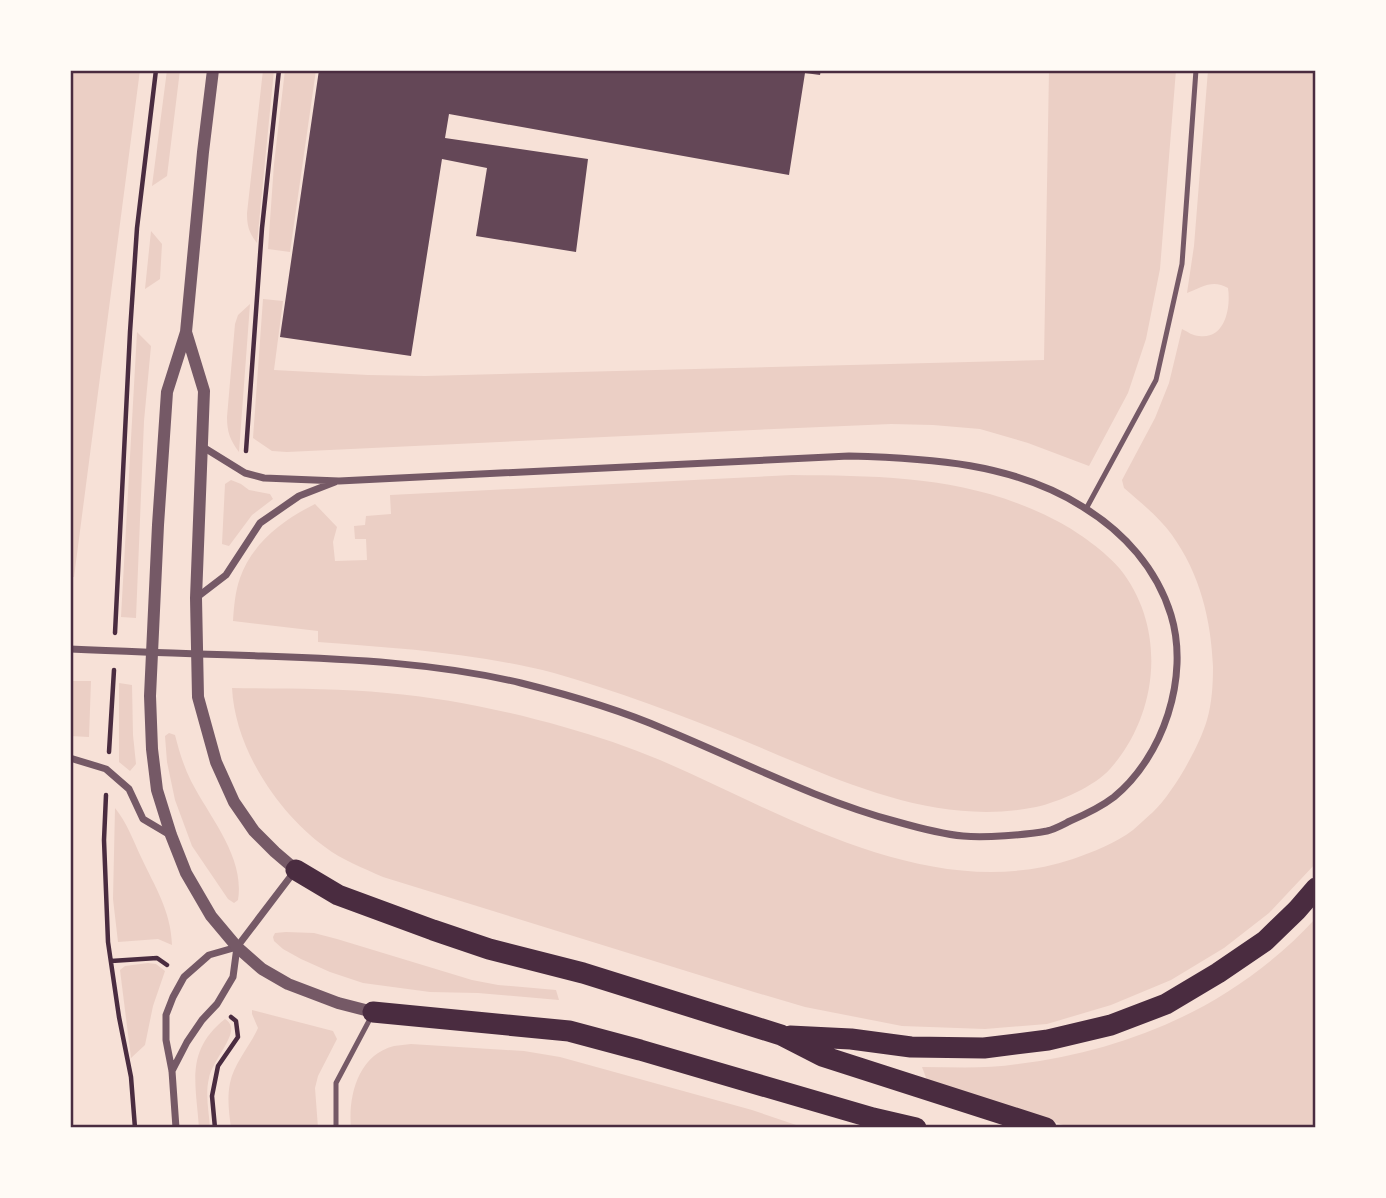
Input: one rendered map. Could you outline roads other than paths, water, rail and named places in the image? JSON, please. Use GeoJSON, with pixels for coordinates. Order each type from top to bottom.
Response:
{"type":"FeatureCollection","features":[{"type":"Feature","properties":{"kind":"highway"},"geometry":{"type":"LineString","coordinates":[[296,870],[338,895],[445,933],[781,1035],[822,1056],[1046,1128]]}},
{"type":"Feature","properties":{"kind":"highway"},"geometry":{"type":"LineString","coordinates":[[781,1035],[851,1039],[911,1047],[984,1048],[1048,1040],[1111,1025],[1166,1004],[1218,973],[1265,941],[1316,888]]}},
{"type":"Feature","properties":{"kind":"highway"},"geometry":{"type":"LineString","coordinates":[[373,1012],[569,1031],[878,1123],[916,1128]]}},
{"type":"Feature","properties":{"kind":"street"},"geometry":{"type":"LineString","coordinates":[[213,70],[186,332],[167,392],[150,696],[156,790],[186,873],[211,916],[237,947],[262,969],[288,984],[338,1003],[373,1012]]}},
{"type":"Feature","properties":{"kind":"street"},"geometry":{"type":"LineString","coordinates":[[172,1071],[187,1042],[202,1020],[218,1004],[233,977],[237,947],[296,870],[254,831],[234,802],[216,762],[198,697],[196,598],[204,391],[186,332]]}},
{"type":"Feature","properties":{"kind":"street"},"geometry":{"type":"LineString","coordinates":[[70,649],[394,663],[458,670],[518,682],[580,699],[661,727],[806,791],[867,814],[964,837],[1050,830],[1081,817],[1112,799],[1138,774],[1156,745],[1169,713],[1175,682],[1177,649],[1172,618],[1161,589],[1146,563],[1120,534],[1086,509],[1055,490],[1005,474],[959,463],[911,457],[849,456],[339,481],[264,478],[245,473],[203,447]]}},
{"type":"Feature","properties":{"kind":"street"},"geometry":{"type":"LineString","coordinates":[[196,598],[226,575],[260,523],[299,496],[339,481]]}},
{"type":"Feature","properties":{"kind":"street"},"geometry":{"type":"LineString","coordinates":[[70,758],[106,769],[129,789],[143,819],[171,835]]}},
{"type":"Feature","properties":{"kind":"street"},"geometry":{"type":"LineString","coordinates":[[176,1128],[172,1071],[166,1040],[166,1015],[184,976],[209,955],[237,947]]}},
{"type":"Feature","properties":{"kind":"lane"},"geometry":{"type":"LineString","coordinates":[[1086,509],[1156,380],[1182,264],[1196,70]]}},
{"type":"Feature","properties":{"kind":"lane"},"geometry":{"type":"LineString","coordinates":[[336,1128],[336,1083],[373,1012]]}}]}
